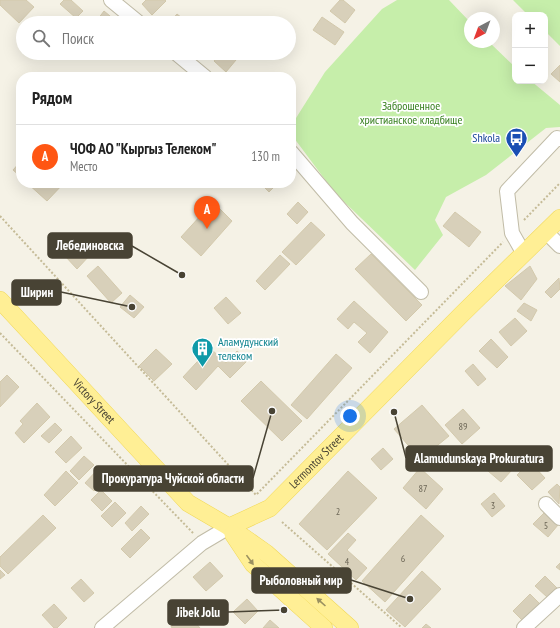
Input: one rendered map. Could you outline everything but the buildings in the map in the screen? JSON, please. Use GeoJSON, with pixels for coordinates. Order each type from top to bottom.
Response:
{"type":"FeatureCollection","features":[{"type":"Feature","properties":{"kind":"main road","name":"Lermontov Street"},"geometry":{"type":"LineString","coordinates":[[229,528],[270,508],[463,313],[560,218]]}},
{"type":"Feature","properties":{"kind":"main road","name":"Victory Street"},"geometry":{"type":"LineString","coordinates":[[0,300],[188,504],[229,528],[266,553],[350,628]]}},
{"type":"Feature","properties":{"kind":"main road"},"geometry":{"type":"LineString","coordinates":[[229,528],[252,564],[324,628]]}},
{"type":"Feature","properties":{"kind":"street"},"geometry":{"type":"LineString","coordinates":[[111,0],[130,16]]}},
{"type":"Feature","properties":{"kind":"street"},"geometry":{"type":"LineString","coordinates":[[184,60],[199,72]]}},
{"type":"Feature","properties":{"kind":"street"},"geometry":{"type":"LineString","coordinates":[[524,254],[512,233],[507,191],[557,138],[560,139]]}},
{"type":"Feature","properties":{"kind":"street"},"geometry":{"type":"LineString","coordinates":[[296,158],[352,223],[421,292]]}},
{"type":"Feature","properties":{"kind":"street"},"geometry":{"type":"LineString","coordinates":[[546,232],[560,246]]}},
{"type":"Feature","properties":{"kind":"street"},"geometry":{"type":"LineString","coordinates":[[546,504],[560,518]]}},
{"type":"Feature","properties":{"kind":"street","name":"Lermontov Street"},"geometry":{"type":"LineString","coordinates":[[102,628],[202,543],[229,528]]}},
{"type":"Feature","properties":{"kind":"street"},"geometry":{"type":"LineString","coordinates":[[524,628],[560,595]]}},
{"type":"Feature","properties":{"kind":"path"},"geometry":{"type":"LineString","coordinates":[[0,216],[256,495],[560,183]]}},
{"type":"Feature","properties":{"kind":"path"},"geometry":{"type":"LineString","coordinates":[[0,333],[202,543]]}},
{"type":"Feature","properties":{"kind":"path"},"geometry":{"type":"LineString","coordinates":[[282,522],[402,628]]}},
{"type":"Feature","properties":{"kind":"green space","name":"Заброшенное христианское кладбище"},"geometry":{"type":"Polygon","coordinates":[[[397,0],[449,0],[464,16],[464,48],[495,48],[512,64],[512,84],[535,84],[560,105],[560,127],[546,128],[486,175],[446,197],[435,220],[443,235],[415,270],[335,193],[296,141],[296,118],[325,72],[382,9],[397,0]]]}},
{"type":"Feature","properties":{"kind":"green space"},"geometry":{"type":"Polygon","coordinates":[[[513,0],[560,0],[560,46],[548,34],[548,12],[525,12],[513,0]]]}},
{"type":"Feature","properties":{"kind":"place","name":"Shkola"},"geometry":{"type":"Point","coordinates":[516,158]}},
{"type":"Feature","properties":{"kind":"place","name":"ЧОФ АО \"Кыргыз Телеком\""},"geometry":{"type":"Point","coordinates":[207,229]}},
{"type":"Feature","properties":{"kind":"place","name":"Лебединовска"},"geometry":{"type":"Point","coordinates":[182,275]}},
{"type":"Feature","properties":{"kind":"place","name":"Ширин"},"geometry":{"type":"Point","coordinates":[132,307]}},
{"type":"Feature","properties":{"kind":"place","name":"Аламудунский телеком"},"geometry":{"type":"Point","coordinates":[203,368]}},
{"type":"Feature","properties":{"kind":"place","name":"Прокуратура Чуйской области"},"geometry":{"type":"Point","coordinates":[272,411]}},
{"type":"Feature","properties":{"kind":"place","name":"Alamudunskaya Prokuratura"},"geometry":{"type":"Point","coordinates":[394,412]}},
{"type":"Feature","properties":{"kind":"place","name":"Рыболовный мир"},"geometry":{"type":"Point","coordinates":[410,599]}},
{"type":"Feature","properties":{"kind":"place","name":"Jibek Jolu"},"geometry":{"type":"Point","coordinates":[284,610]}}]}
